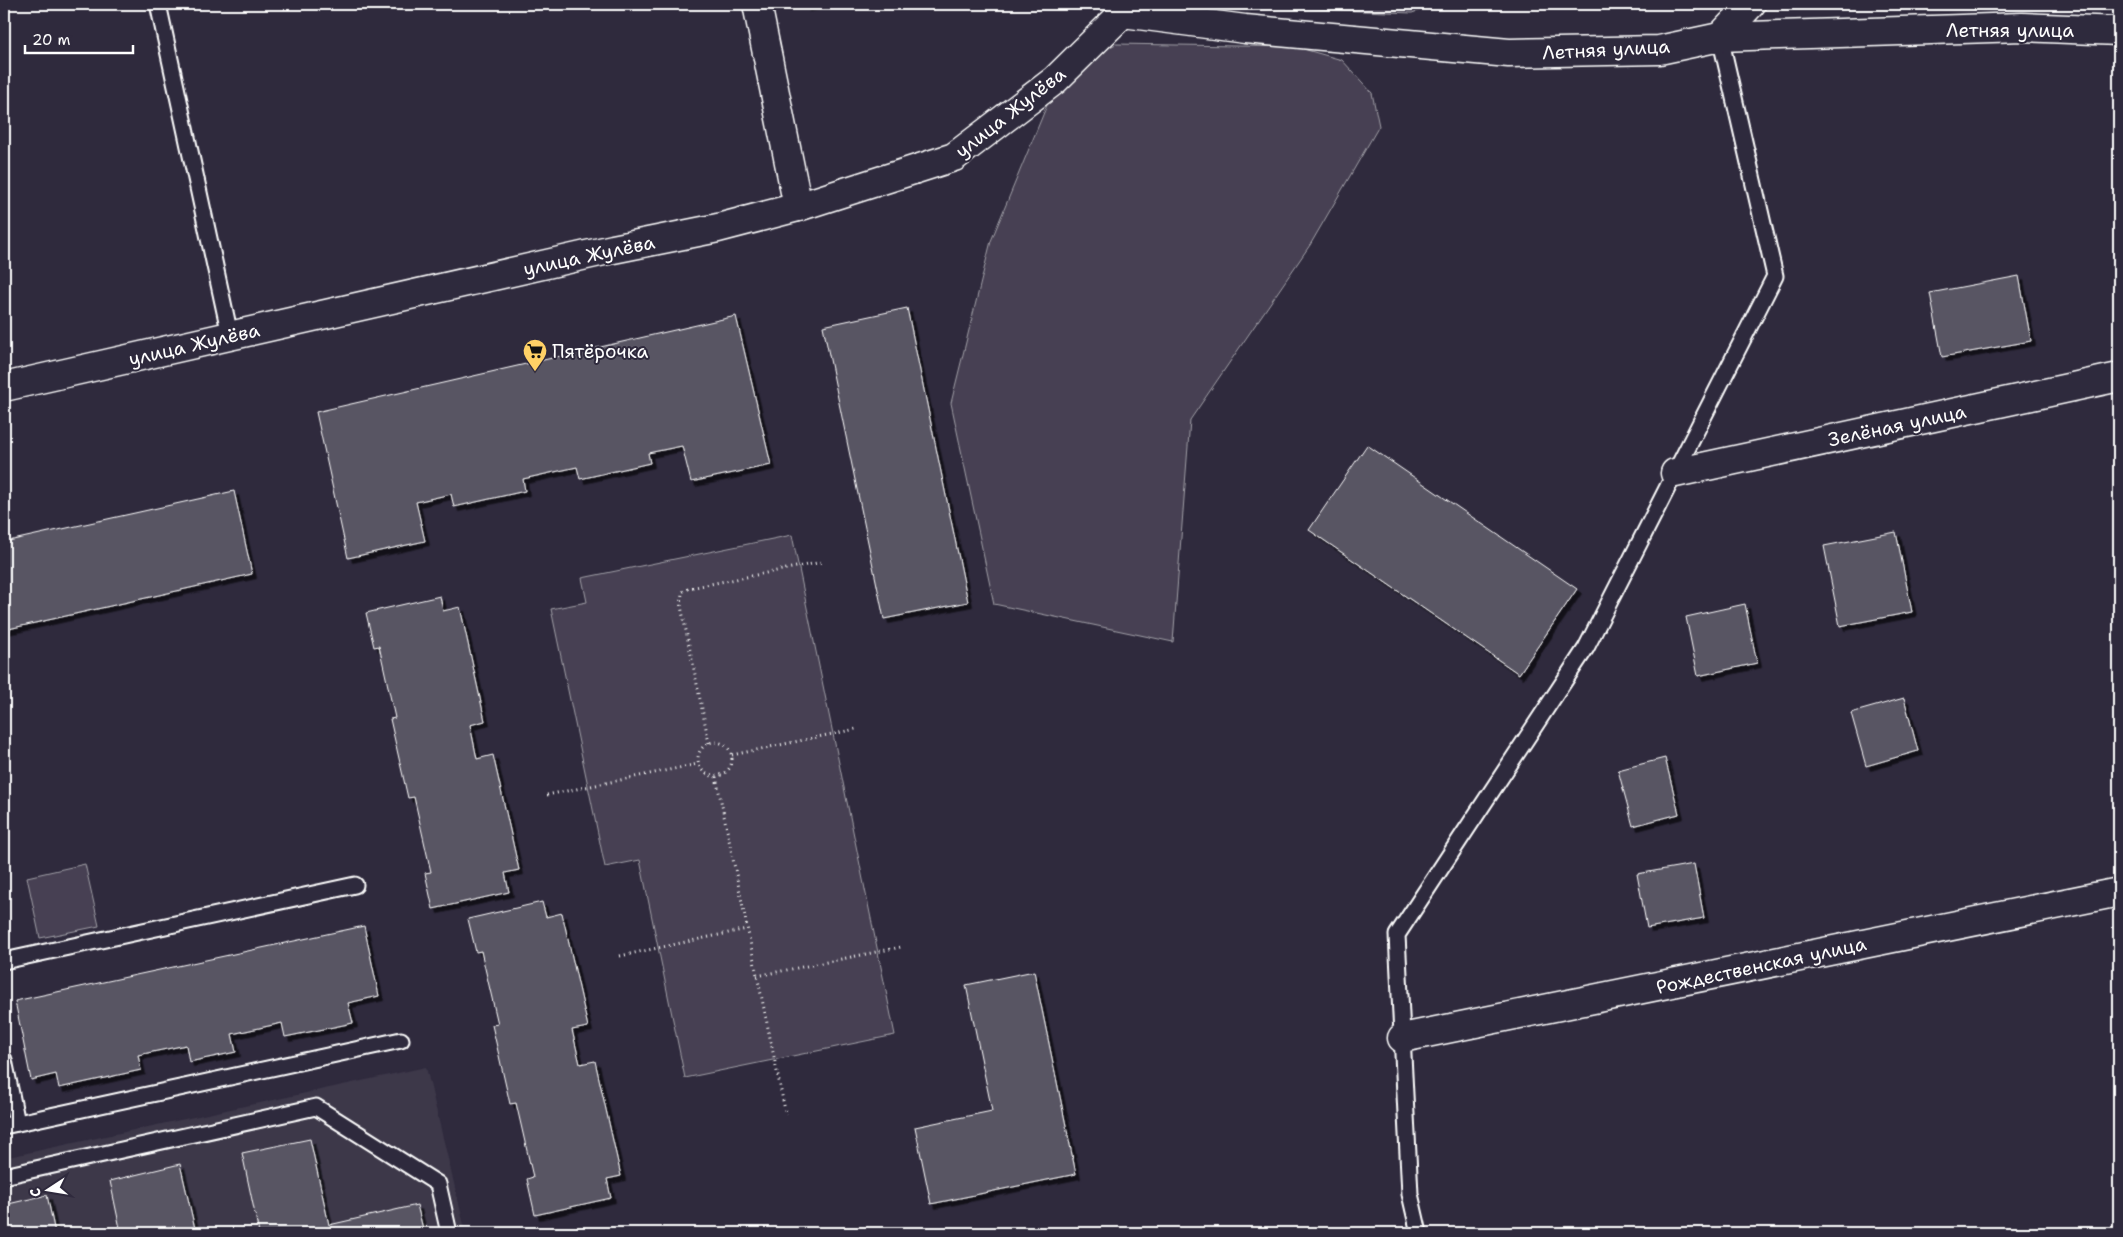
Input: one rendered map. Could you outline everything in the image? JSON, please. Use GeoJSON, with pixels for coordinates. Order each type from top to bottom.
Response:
{"type":"FeatureCollection","features":[{"type":"Feature","properties":{"kind":"street"},"geometry":{"type":"LineString","coordinates":[[757,4],[798,207]]}},
{"type":"Feature","properties":{"kind":"street"},"geometry":{"type":"LineString","coordinates":[[1720,37],[1751,4]]}},
{"type":"Feature","properties":{"kind":"street","name":"улица Жулёва"},"geometry":{"type":"LineString","coordinates":[[4,387],[613,249],[718,228],[798,207],[954,157],[1055,80],[1125,8]]}},
{"type":"Feature","properties":{"kind":"street","name":"Летняя улица"},"geometry":{"type":"LineString","coordinates":[[1125,8],[1245,29],[1508,52],[1659,50],[1720,37],[2022,27],[2119,31]]}},
{"type":"Feature","properties":{"kind":"street","name":"Зелёная улица"},"geometry":{"type":"LineString","coordinates":[[1675,472],[2119,377]]}},
{"type":"Feature","properties":{"kind":"street","name":"Рождественская улица"},"geometry":{"type":"LineString","coordinates":[[1402,1038],[2119,892]]}},
{"type":"Feature","properties":{"kind":"lane"},"geometry":{"type":"LineString","coordinates":[[158,4],[230,336]]}},
{"type":"Feature","properties":{"kind":"lane"},"geometry":{"type":"LineString","coordinates":[[1419,1233],[1410,1194],[1397,935],[1586,648],[1776,276],[1720,37]]}},
{"type":"Feature","properties":{"kind":"lane"},"geometry":{"type":"LineString","coordinates":[[4,961],[355,885]]}},
{"type":"Feature","properties":{"kind":"lane"},"geometry":{"type":"LineString","coordinates":[[4,1060],[11,1124],[401,1040]]}},
{"type":"Feature","properties":{"kind":"lane"},"geometry":{"type":"LineString","coordinates":[[4,1176],[316,1107],[438,1184],[449,1233]]}},
{"type":"Feature","properties":{"kind":"path"},"geometry":{"type":"LineString","coordinates":[[709,742],[681,606],[681,595],[690,588],[822,562]]}},
{"type":"Feature","properties":{"kind":"path"},"geometry":{"type":"LineString","coordinates":[[732,755],[856,729]]}},
{"type":"Feature","properties":{"kind":"path"},"geometry":{"type":"LineString","coordinates":[[709,742],[723,744],[729,748],[733,762],[724,775],[716,777],[705,774],[698,764],[700,751],[709,742]]}},
{"type":"Feature","properties":{"kind":"path"},"geometry":{"type":"LineString","coordinates":[[547,795],[698,764]]}},
{"type":"Feature","properties":{"kind":"path"},"geometry":{"type":"LineString","coordinates":[[716,777],[786,1115]]}},
{"type":"Feature","properties":{"kind":"path"},"geometry":{"type":"LineString","coordinates":[[620,956],[748,929]]}},
{"type":"Feature","properties":{"kind":"path"},"geometry":{"type":"LineString","coordinates":[[757,976],[901,947]]}},
{"type":"Feature","properties":{"kind":"shaded area"},"geometry":{"type":"Polygon","coordinates":[[[1189,4],[1439,4],[1412,13],[1189,4]]]}},
{"type":"Feature","properties":{"kind":"shaded area"},"geometry":{"type":"Polygon","coordinates":[[[1116,44],[1296,47],[1342,60],[1372,93],[1379,126],[1310,245],[1190,420],[1173,642],[994,604],[951,403],[991,241],[1052,93],[1076,63],[1116,44]]]}},
{"type":"Feature","properties":{"kind":"shaded area"},"geometry":{"type":"Polygon","coordinates":[[[792,535],[895,1035],[685,1078],[640,860],[605,867],[551,609],[587,602],[582,578],[792,535]]]}},
{"type":"Feature","properties":{"kind":"shaded area"},"geometry":{"type":"Polygon","coordinates":[[[85,864],[99,926],[40,938],[27,877],[85,864]]]}},
{"type":"Feature","properties":{"kind":"shaded area"},"geometry":{"type":"Polygon","coordinates":[[[426,1067],[466,1233],[4,1233],[4,1158],[426,1067]]]}},
{"type":"Feature","properties":{"kind":"building"},"geometry":{"type":"Polygon","coordinates":[[[804,4],[821,4],[805,7],[804,4]]]}},
{"type":"Feature","properties":{"kind":"building"},"geometry":{"type":"Polygon","coordinates":[[[2019,276],[2031,341],[1942,357],[1930,293],[2019,276]]]}},
{"type":"Feature","properties":{"kind":"building"},"geometry":{"type":"Polygon","coordinates":[[[907,308],[968,602],[884,619],[823,326],[907,308]]]}},
{"type":"Feature","properties":{"kind":"building"},"geometry":{"type":"Polygon","coordinates":[[[736,316],[771,465],[691,482],[682,446],[648,453],[650,463],[580,479],[577,467],[523,479],[525,491],[454,507],[451,494],[416,502],[425,541],[348,558],[316,412],[736,316]]]}},
{"type":"Feature","properties":{"kind":"building"},"geometry":{"type":"Polygon","coordinates":[[[1367,445],[1577,589],[1519,674],[1309,530],[1367,445]]]}},
{"type":"Feature","properties":{"kind":"building"},"geometry":{"type":"Polygon","coordinates":[[[234,491],[252,574],[4,630],[4,542],[234,491]]]}},
{"type":"Feature","properties":{"kind":"building"},"geometry":{"type":"Polygon","coordinates":[[[1896,532],[1912,612],[1840,626],[1824,546],[1896,532]]]}},
{"type":"Feature","properties":{"kind":"building"},"geometry":{"type":"Polygon","coordinates":[[[440,596],[443,611],[460,607],[485,721],[470,725],[477,759],[493,755],[519,870],[505,873],[509,892],[433,909],[425,873],[431,872],[414,797],[408,798],[390,719],[395,718],[379,646],[374,647],[366,613],[440,596]]]}},
{"type":"Feature","properties":{"kind":"building"},"geometry":{"type":"Polygon","coordinates":[[[1745,604],[1757,663],[1698,676],[1686,617],[1745,604]]]}},
{"type":"Feature","properties":{"kind":"building"},"geometry":{"type":"Polygon","coordinates":[[[1904,698],[1918,751],[1866,766],[1851,713],[1904,698]]]}},
{"type":"Feature","properties":{"kind":"building"},"geometry":{"type":"Polygon","coordinates":[[[1665,758],[1679,814],[1633,826],[1618,770],[1665,758]]]}},
{"type":"Feature","properties":{"kind":"building"},"geometry":{"type":"Polygon","coordinates":[[[1694,864],[1704,918],[1647,928],[1637,874],[1694,864]]]}},
{"type":"Feature","properties":{"kind":"building"},"geometry":{"type":"Polygon","coordinates":[[[542,902],[546,917],[562,913],[588,1027],[572,1030],[580,1064],[595,1061],[621,1176],[607,1179],[611,1198],[535,1215],[527,1179],[533,1177],[516,1103],[510,1104],[492,1025],[498,1024],[481,951],[476,952],[468,919],[542,902]]]}},
{"type":"Feature","properties":{"kind":"building"},"geometry":{"type":"Polygon","coordinates":[[[364,926],[379,996],[348,1003],[353,1023],[285,1037],[282,1023],[232,1034],[236,1052],[189,1062],[186,1045],[138,1055],[141,1070],[59,1088],[56,1074],[31,1080],[15,1001],[364,926]]]}},
{"type":"Feature","properties":{"kind":"building"},"geometry":{"type":"Polygon","coordinates":[[[1034,971],[1076,1174],[931,1204],[915,1127],[992,1111],[966,985],[1034,971]]]}},
{"type":"Feature","properties":{"kind":"building"},"geometry":{"type":"Polygon","coordinates":[[[310,1139],[329,1225],[417,1205],[424,1233],[259,1233],[242,1153],[310,1139]]]}},
{"type":"Feature","properties":{"kind":"building"},"geometry":{"type":"Polygon","coordinates":[[[180,1164],[196,1233],[121,1233],[110,1181],[180,1164]]]}},
{"type":"Feature","properties":{"kind":"building"},"geometry":{"type":"Polygon","coordinates":[[[47,1195],[55,1233],[4,1233],[4,1205],[47,1195]]]}},
{"type":"Feature","properties":{"kind":"place","name":"Пятёрочка"},"geometry":{"type":"Point","coordinates":[535,372]}}]}
